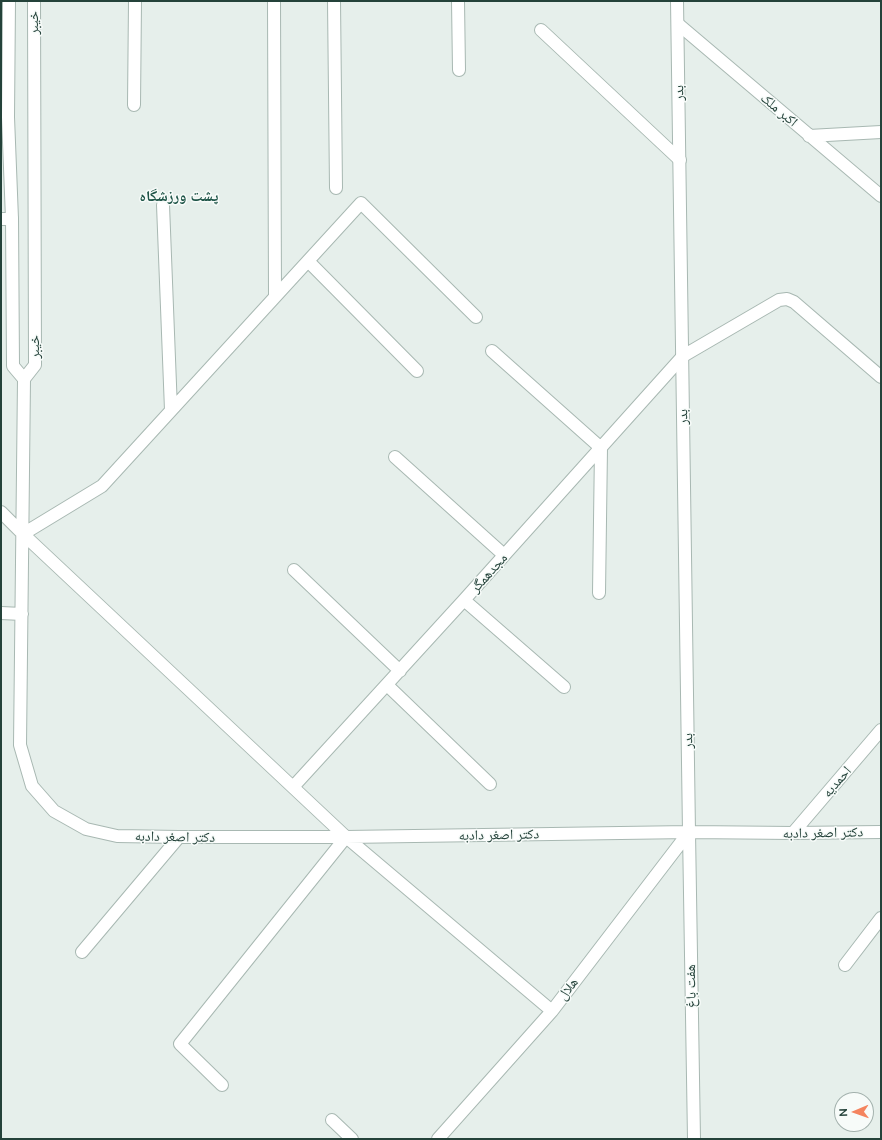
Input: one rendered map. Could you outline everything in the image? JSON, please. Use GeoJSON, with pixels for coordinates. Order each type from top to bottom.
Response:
{"type":"FeatureCollection","features":[{"type":"Feature","properties":{"kind":"street","name":"خیبر"},"geometry":{"type":"LineString","coordinates":[[8,1],[5,18],[6,219],[13,366],[24,379],[35,365],[34,1]]}},
{"type":"Feature","properties":{"kind":"street"},"geometry":{"type":"LineString","coordinates":[[134,1],[134,105]]}},
{"type":"Feature","properties":{"kind":"street"},"geometry":{"type":"LineString","coordinates":[[274,1],[275,297]]}},
{"type":"Feature","properties":{"kind":"street"},"geometry":{"type":"LineString","coordinates":[[334,1],[336,188]]}},
{"type":"Feature","properties":{"kind":"street"},"geometry":{"type":"LineString","coordinates":[[458,1],[460,70]]}},
{"type":"Feature","properties":{"kind":"street","name":"بدر"},"geometry":{"type":"LineString","coordinates":[[677,1],[689,832]]}},
{"type":"Feature","properties":{"kind":"street","name":"اکبر ملک"},"geometry":{"type":"LineString","coordinates":[[678,24],[881,196]]}},
{"type":"Feature","properties":{"kind":"street"},"geometry":{"type":"LineString","coordinates":[[541,30],[680,160]]}},
{"type":"Feature","properties":{"kind":"street"},"geometry":{"type":"LineString","coordinates":[[809,136],[881,132]]}},
{"type":"Feature","properties":{"kind":"street"},"geometry":{"type":"LineString","coordinates":[[23,534],[102,486],[361,203],[476,317]]}},
{"type":"Feature","properties":{"kind":"street"},"geometry":{"type":"LineString","coordinates":[[163,205],[171,410]]}},
{"type":"Feature","properties":{"kind":"street"},"geometry":{"type":"LineString","coordinates":[[308,261],[417,371]]}},
{"type":"Feature","properties":{"kind":"street","name":"مجدهمگر"},"geometry":{"type":"LineString","coordinates":[[293,787],[400,671],[683,356],[779,300],[787,299],[794,302],[881,377]]}},
{"type":"Feature","properties":{"kind":"street"},"geometry":{"type":"LineString","coordinates":[[492,351],[601,448],[599,593]]}},
{"type":"Feature","properties":{"kind":"street","name":"دکتر اصغر دادبه"},"geometry":{"type":"LineString","coordinates":[[24,379],[20,745],[32,786],[54,811],[86,829],[117,836],[179,837],[346,837],[689,832],[881,832]]}},
{"type":"Feature","properties":{"kind":"street"},"geometry":{"type":"LineString","coordinates":[[395,457],[504,555]]}},
{"type":"Feature","properties":{"kind":"street"},"geometry":{"type":"LineString","coordinates":[[1,512],[346,837],[552,1011]]}},
{"type":"Feature","properties":{"kind":"street"},"geometry":{"type":"LineString","coordinates":[[294,570],[400,671]]}},
{"type":"Feature","properties":{"kind":"street"},"geometry":{"type":"LineString","coordinates":[[464,600],[564,687]]}},
{"type":"Feature","properties":{"kind":"street"},"geometry":{"type":"LineString","coordinates":[[1,614],[22,614]]}},
{"type":"Feature","properties":{"kind":"street"},"geometry":{"type":"LineString","coordinates":[[387,685],[490,784]]}},
{"type":"Feature","properties":{"kind":"street","name":"احمدیه"},"geometry":{"type":"LineString","coordinates":[[793,833],[881,730]]}},
{"type":"Feature","properties":{"kind":"street","name":"هلال"},"geometry":{"type":"LineString","coordinates":[[438,1139],[552,1011],[689,832]]}},
{"type":"Feature","properties":{"kind":"street","name":"هفت باغ"},"geometry":{"type":"LineString","coordinates":[[689,832],[694,1139]]}},
{"type":"Feature","properties":{"kind":"street"},"geometry":{"type":"LineString","coordinates":[[82,952],[179,837]]}},
{"type":"Feature","properties":{"kind":"street"},"geometry":{"type":"LineString","coordinates":[[222,1085],[180,1044],[346,837]]}},
{"type":"Feature","properties":{"kind":"street"},"geometry":{"type":"LineString","coordinates":[[845,965],[881,918]]}},
{"type":"Feature","properties":{"kind":"street"},"geometry":{"type":"LineString","coordinates":[[332,1120],[352,1139]]}},
{"type":"Feature","properties":{"kind":"district","name":"پشت ورزشگاه"},"geometry":{"type":"Point","coordinates":[179,196]}}]}
